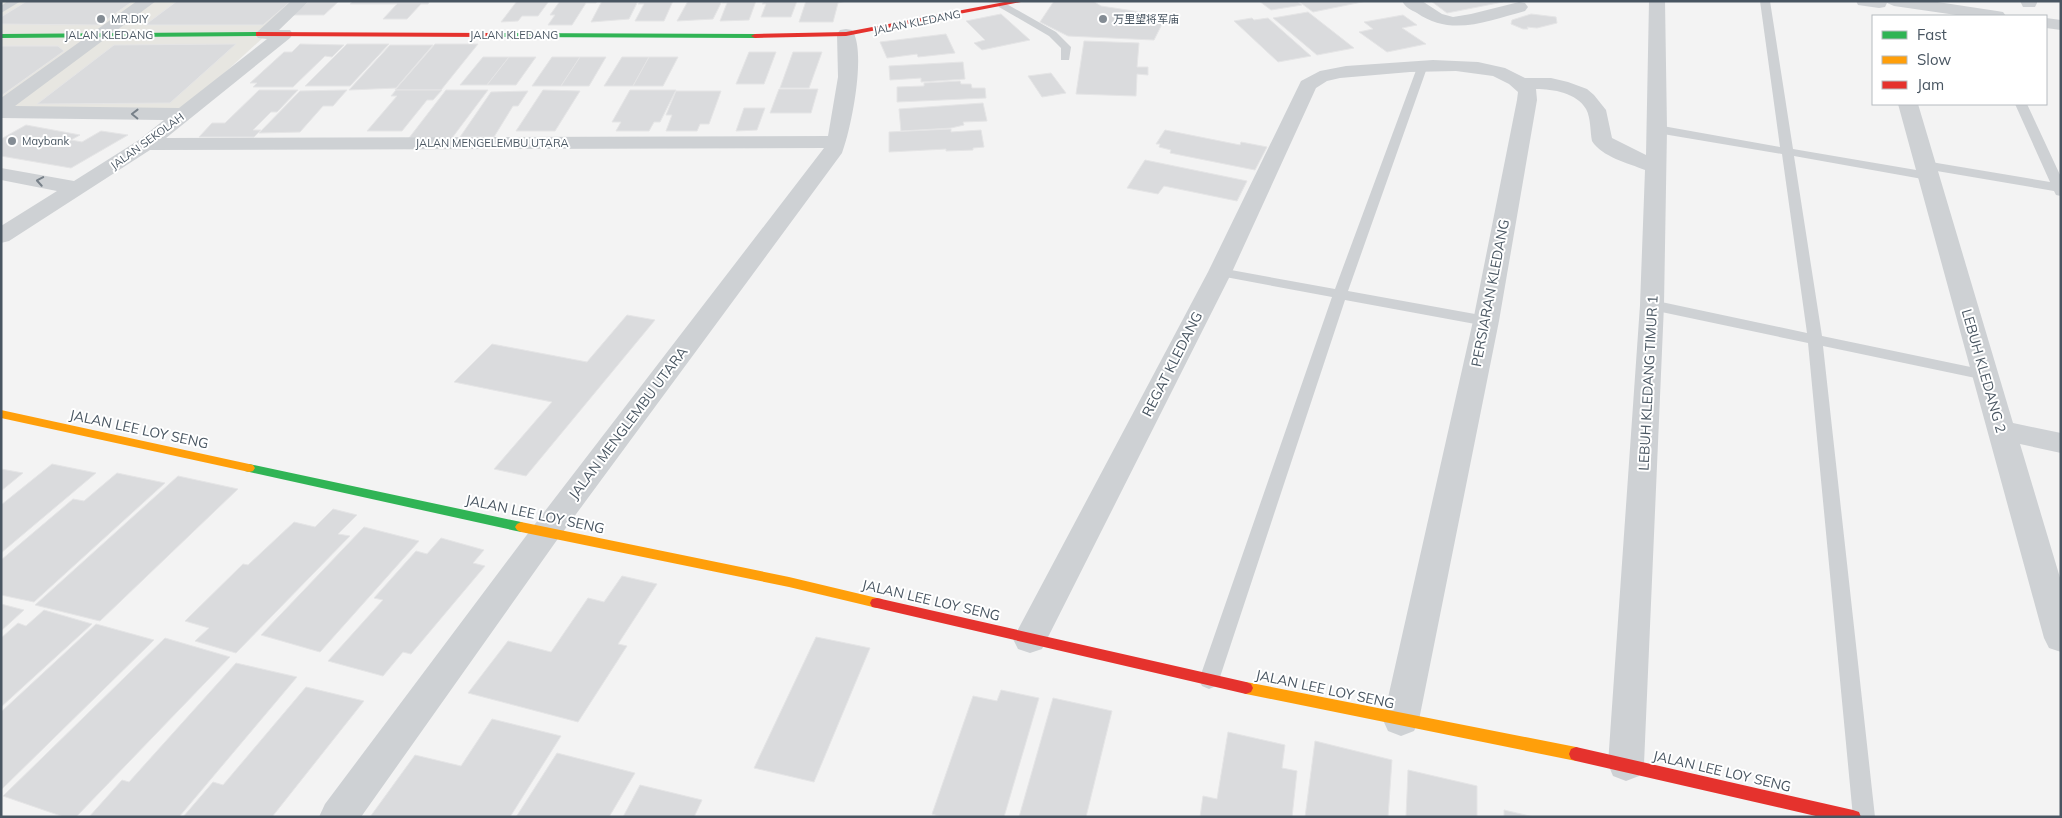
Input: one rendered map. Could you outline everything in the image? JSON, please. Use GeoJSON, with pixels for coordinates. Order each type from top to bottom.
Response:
{"type":"FeatureCollection","features":[{"type":"Feature","properties":{"kind":"street"},"geometry":{"type":"LineString","coordinates":[[1,107],[148,1]]}},
{"type":"Feature","properties":{"kind":"street","name":"JALAN SEKOLAH"},"geometry":{"type":"LineString","coordinates":[[1,236],[146,144],[184,114],[274,34],[301,1]]}},
{"type":"Feature","properties":{"kind":"street"},"geometry":{"type":"LineString","coordinates":[[1410,1],[1437,18],[1447,21],[1460,21],[1518,7]]}},
{"type":"Feature","properties":{"kind":"street","name":"LEBUH KLEDANG TIMUR 1"},"geometry":{"type":"LineString","coordinates":[[1626,764],[1652,305],[1657,129],[1657,1]]}},
{"type":"Feature","properties":{"kind":"street","name":"JALAN KLEDANG"},"geometry":{"type":"LineString","coordinates":[[1,36],[103,34],[765,36],[846,34],[1014,2]]}},
{"type":"Feature","properties":{"kind":"street"},"geometry":{"type":"LineString","coordinates":[[1880,5],[1976,15]]}},
{"type":"Feature","properties":{"kind":"street"},"geometry":{"type":"LineString","coordinates":[[2047,23],[2061,25]]}},
{"type":"Feature","properties":{"kind":"street","name":"JALAN MENGLEMBU UTARA"},"geometry":{"type":"LineString","coordinates":[[338,817],[546,532],[826,161],[837,142],[845,91],[849,45],[846,34]]}},
{"type":"Feature","properties":{"kind":"street"},"geometry":{"type":"LineString","coordinates":[[1423,65],[1465,66],[1500,74],[1522,84],[1533,83],[1561,86],[1580,93],[1595,107],[1602,141],[1620,152],[1656,167]]}},
{"type":"Feature","properties":{"kind":"street","name":"REGAT KLEDANG"},"geometry":{"type":"LineString","coordinates":[[1030,639],[1220,272],[1308,85],[1320,76],[1336,73],[1423,65]]}},
{"type":"Feature","properties":{"kind":"street","name":"PERSIARAN KLEDANG"},"geometry":{"type":"LineString","coordinates":[[1401,720],[1486,321],[1527,100],[1528,92],[1522,84]]}},
{"type":"Feature","properties":{"kind":"street","name":"LEBUH KLEDANG 2"},"geometry":{"type":"LineString","coordinates":[[1908,105],[2061,638]]}},
{"type":"Feature","properties":{"kind":"street"},"geometry":{"type":"LineString","coordinates":[[1,112],[184,114]]}},
{"type":"Feature","properties":{"kind":"street","name":"JALAN MENGELEMBU UTARA"},"geometry":{"type":"LineString","coordinates":[[146,144],[837,142]]}},
{"type":"Feature","properties":{"kind":"street"},"geometry":{"type":"LineString","coordinates":[[1,174],[79,188]]}},
{"type":"Feature","properties":{"kind":"street","name":"JALAN LEE LOY SENG"},"geometry":{"type":"LineString","coordinates":[[1,414],[546,532],[789,582],[1209,680],[1626,764],[1853,817]]}},
{"type":"Feature","properties":{"kind":"street"},"geometry":{"type":"LineString","coordinates":[[2002,430],[2061,443]]}},
{"type":"Feature","properties":{"kind":"lane"},"geometry":{"type":"LineString","coordinates":[[1,10],[16,1]]}},
{"type":"Feature","properties":{"kind":"lane"},"geometry":{"type":"LineString","coordinates":[[1765,1],[1815,339],[1864,817]]}},
{"type":"Feature","properties":{"kind":"lane"},"geometry":{"type":"LineString","coordinates":[[1014,2],[1013,13],[1060,39],[1066,47],[1065,58]]}},
{"type":"Feature","properties":{"kind":"lane"},"geometry":{"type":"LineString","coordinates":[[1209,680],[1340,294],[1423,65]]}},
{"type":"Feature","properties":{"kind":"lane"},"geometry":{"type":"LineString","coordinates":[[2021,105],[2060,189]]}},
{"type":"Feature","properties":{"kind":"lane"},"geometry":{"type":"LineString","coordinates":[[1657,129],[1787,151],[2060,189]]}},
{"type":"Feature","properties":{"kind":"lane"},"geometry":{"type":"LineString","coordinates":[[1220,272],[1486,321]]}},
{"type":"Feature","properties":{"kind":"lane"},"geometry":{"type":"LineString","coordinates":[[1652,305],[1985,375]]}},
{"type":"Feature","properties":{"kind":"shaded area"},"geometry":{"type":"Polygon","coordinates":[[[1,1],[303,1],[183,111],[1,116],[1,1]]]}},
{"type":"Feature","properties":{"kind":"building"},"geometry":{"type":"Polygon","coordinates":[[[27,1],[133,1],[99,25],[1,24],[1,17],[27,1]]]}},
{"type":"Feature","properties":{"kind":"building"},"geometry":{"type":"Polygon","coordinates":[[[177,1],[291,1],[263,25],[145,25],[177,1]]]}},
{"type":"Feature","properties":{"kind":"building"},"geometry":{"type":"Polygon","coordinates":[[[309,1],[339,1],[324,15],[293,15],[309,1]]]}},
{"type":"Feature","properties":{"kind":"building"},"geometry":{"type":"Polygon","coordinates":[[[353,1],[430,1],[428,4],[421,4],[407,19],[383,19],[397,4],[350,4],[353,1]]]}},
{"type":"Feature","properties":{"kind":"building"},"geometry":{"type":"Polygon","coordinates":[[[517,1],[549,1],[538,16],[522,16],[518,21],[501,22],[517,1]]]}},
{"type":"Feature","properties":{"kind":"building"},"geometry":{"type":"Polygon","coordinates":[[[560,1],[597,1],[596,3],[586,3],[572,25],[548,25],[555,15],[550,15],[560,1]]]}},
{"type":"Feature","properties":{"kind":"building"},"geometry":{"type":"Polygon","coordinates":[[[602,1],[638,1],[629,19],[591,22],[602,1]]]}},
{"type":"Feature","properties":{"kind":"building"},"geometry":{"type":"Polygon","coordinates":[[[640,1],[673,1],[664,21],[635,21],[644,4],[638,4],[640,1]]]}},
{"type":"Feature","properties":{"kind":"building"},"geometry":{"type":"Polygon","coordinates":[[[688,1],[722,1],[713,19],[677,21],[688,1]]]}},
{"type":"Feature","properties":{"kind":"building"},"geometry":{"type":"Polygon","coordinates":[[[723,1],[756,1],[749,20],[720,21],[727,3],[722,3],[723,1]]]}},
{"type":"Feature","properties":{"kind":"building"},"geometry":{"type":"Polygon","coordinates":[[[764,1],[797,1],[791,17],[761,17],[766,4],[762,4],[764,1]]]}},
{"type":"Feature","properties":{"kind":"building"},"geometry":{"type":"Polygon","coordinates":[[[806,1],[846,1],[838,3],[833,22],[799,22],[806,1]]]}},
{"type":"Feature","properties":{"kind":"building","name":"万里望将军庙"},"geometry":{"type":"Polygon","coordinates":[[[1054,1],[1093,1],[1101,6],[1166,16],[1154,40],[1068,36],[1040,22],[1054,1]]]}},
{"type":"Feature","properties":{"kind":"building"},"geometry":{"type":"Polygon","coordinates":[[[1259,1],[1297,1],[1302,5],[1271,10],[1259,1]]]}},
{"type":"Feature","properties":{"kind":"building"},"geometry":{"type":"Polygon","coordinates":[[[1298,1],[1367,1],[1313,12],[1298,1]]]}},
{"type":"Feature","properties":{"kind":"building"},"geometry":{"type":"Polygon","coordinates":[[[1431,1],[1502,1],[1503,2],[1447,13],[1431,1]]]}},
{"type":"Feature","properties":{"kind":"building"},"geometry":{"type":"Polygon","coordinates":[[[1308,12],[1354,48],[1317,55],[1273,18],[1308,12]]]}},
{"type":"Feature","properties":{"kind":"building"},"geometry":{"type":"Polygon","coordinates":[[[1001,14],[1030,40],[982,50],[974,43],[985,40],[966,21],[1001,14]]]}},
{"type":"Feature","properties":{"kind":"building"},"geometry":{"type":"Polygon","coordinates":[[[1531,14],[1556,17],[1557,23],[1537,28],[1527,27],[1528,29],[1511,24],[1512,20],[1531,14]]]}},
{"type":"Feature","properties":{"kind":"building"},"geometry":{"type":"Polygon","coordinates":[[[1403,15],[1417,25],[1402,28],[1426,44],[1387,52],[1359,32],[1373,29],[1364,22],[1403,15]]]}},
{"type":"Feature","properties":{"kind":"building"},"geometry":{"type":"Polygon","coordinates":[[[1252,18],[1254,20],[1268,18],[1311,56],[1278,62],[1234,21],[1252,18]]]}},
{"type":"Feature","properties":{"kind":"building"},"geometry":{"type":"Polygon","coordinates":[[[946,34],[955,53],[918,57],[917,54],[887,58],[880,42],[946,34]]]}},
{"type":"Feature","properties":{"kind":"building"},"geometry":{"type":"Polygon","coordinates":[[[1084,41],[1139,43],[1137,67],[1148,67],[1148,75],[1137,74],[1136,96],[1076,94],[1084,41]]]}},
{"type":"Feature","properties":{"kind":"building"},"geometry":{"type":"Polygon","coordinates":[[[236,44],[170,103],[37,104],[114,45],[236,44]]]}},
{"type":"Feature","properties":{"kind":"building"},"geometry":{"type":"Polygon","coordinates":[[[300,44],[344,45],[332,57],[325,56],[293,87],[253,87],[257,83],[250,83],[284,52],[292,52],[300,44]]]}},
{"type":"Feature","properties":{"kind":"building"},"geometry":{"type":"Polygon","coordinates":[[[347,44],[389,44],[350,86],[305,86],[347,44]]]}},
{"type":"Feature","properties":{"kind":"building"},"geometry":{"type":"Polygon","coordinates":[[[435,44],[478,44],[441,90],[395,90],[435,44]]]}},
{"type":"Feature","properties":{"kind":"building"},"geometry":{"type":"Polygon","coordinates":[[[390,45],[433,45],[396,88],[349,90],[390,45]]]}},
{"type":"Feature","properties":{"kind":"building"},"geometry":{"type":"Polygon","coordinates":[[[1,46],[58,46],[64,51],[1,96],[1,46]]]}},
{"type":"Feature","properties":{"kind":"building"},"geometry":{"type":"Polygon","coordinates":[[[749,52],[776,52],[764,84],[736,84],[749,52]]]}},
{"type":"Feature","properties":{"kind":"building"},"geometry":{"type":"Polygon","coordinates":[[[793,52],[822,52],[809,88],[780,88],[793,52]]]}},
{"type":"Feature","properties":{"kind":"building"},"geometry":{"type":"Polygon","coordinates":[[[483,57],[509,57],[487,85],[460,85],[483,57]]]}},
{"type":"Feature","properties":{"kind":"building"},"geometry":{"type":"Polygon","coordinates":[[[509,57],[536,57],[516,85],[487,85],[509,57]]]}},
{"type":"Feature","properties":{"kind":"building"},"geometry":{"type":"Polygon","coordinates":[[[552,57],[580,57],[561,86],[532,86],[552,57]]]}},
{"type":"Feature","properties":{"kind":"building"},"geometry":{"type":"Polygon","coordinates":[[[580,57],[606,57],[589,86],[561,86],[580,57]]]}},
{"type":"Feature","properties":{"kind":"building"},"geometry":{"type":"Polygon","coordinates":[[[622,57],[649,57],[633,86],[604,86],[622,57]]]}},
{"type":"Feature","properties":{"kind":"building"},"geometry":{"type":"Polygon","coordinates":[[[649,57],[678,57],[663,86],[633,86],[649,57]]]}},
{"type":"Feature","properties":{"kind":"building"},"geometry":{"type":"Polygon","coordinates":[[[963,62],[965,79],[921,82],[921,78],[890,80],[889,66],[963,62]]]}},
{"type":"Feature","properties":{"kind":"building"},"geometry":{"type":"Polygon","coordinates":[[[1051,73],[1066,93],[1042,97],[1028,76],[1051,73]]]}},
{"type":"Feature","properties":{"kind":"building"},"geometry":{"type":"Polygon","coordinates":[[[960,81],[961,84],[971,84],[972,88],[985,88],[986,98],[897,102],[897,87],[924,86],[924,83],[960,81]]]}},
{"type":"Feature","properties":{"kind":"building"},"geometry":{"type":"Polygon","coordinates":[[[779,89],[818,89],[811,113],[770,113],[779,89]]]}},
{"type":"Feature","properties":{"kind":"building"},"geometry":{"type":"Polygon","coordinates":[[[259,90],[298,90],[277,112],[271,112],[253,130],[261,130],[254,137],[199,137],[212,123],[225,123],[259,90]]]}},
{"type":"Feature","properties":{"kind":"building"},"geometry":{"type":"Polygon","coordinates":[[[347,90],[333,106],[323,106],[300,132],[259,133],[300,91],[347,90]]]}},
{"type":"Feature","properties":{"kind":"building"},"geometry":{"type":"Polygon","coordinates":[[[396,90],[442,90],[433,100],[427,100],[402,131],[367,131],[397,96],[391,96],[396,90]]]}},
{"type":"Feature","properties":{"kind":"building"},"geometry":{"type":"Polygon","coordinates":[[[446,90],[488,90],[452,138],[409,138],[446,90]]]}},
{"type":"Feature","properties":{"kind":"building"},"geometry":{"type":"Polygon","coordinates":[[[543,90],[580,91],[555,131],[516,131],[543,90]]]}},
{"type":"Feature","properties":{"kind":"building"},"geometry":{"type":"Polygon","coordinates":[[[630,90],[676,90],[660,122],[654,122],[649,131],[616,131],[621,122],[612,122],[630,90]]]}},
{"type":"Feature","properties":{"kind":"building"},"geometry":{"type":"Polygon","coordinates":[[[528,91],[518,106],[513,106],[494,137],[460,137],[491,92],[528,91]]]}},
{"type":"Feature","properties":{"kind":"building"},"geometry":{"type":"Polygon","coordinates":[[[676,91],[721,91],[709,124],[700,124],[697,131],[666,131],[672,115],[666,115],[676,91]]]}},
{"type":"Feature","properties":{"kind":"building"},"geometry":{"type":"Polygon","coordinates":[[[983,103],[987,121],[963,122],[964,125],[951,128],[901,131],[899,109],[983,103]]]}},
{"type":"Feature","properties":{"kind":"building"},"geometry":{"type":"Polygon","coordinates":[[[744,108],[765,108],[757,130],[736,131],[744,108]]]}},
{"type":"Feature","properties":{"kind":"building"},"geometry":{"type":"Polygon","coordinates":[[[26,125],[80,135],[71,140],[82,142],[101,131],[128,135],[71,168],[1,156],[1,139],[26,125]]]}},
{"type":"Feature","properties":{"kind":"building"},"geometry":{"type":"Polygon","coordinates":[[[951,129],[951,132],[981,130],[984,147],[973,148],[973,150],[946,151],[946,149],[889,152],[889,132],[951,129]]]}},
{"type":"Feature","properties":{"kind":"building"},"geometry":{"type":"Polygon","coordinates":[[[1165,130],[1240,145],[1241,142],[1267,147],[1255,170],[1170,153],[1171,150],[1159,147],[1160,144],[1156,144],[1165,130]]]}},
{"type":"Feature","properties":{"kind":"building"},"geometry":{"type":"Polygon","coordinates":[[[1145,160],[1247,181],[1237,201],[1164,186],[1158,194],[1127,188],[1145,160]]]}},
{"type":"Feature","properties":{"kind":"building"},"geometry":{"type":"Polygon","coordinates":[[[627,315],[655,320],[526,476],[494,469],[552,402],[454,382],[492,344],[587,362],[627,315]]]}},
{"type":"Feature","properties":{"kind":"building"},"geometry":{"type":"Polygon","coordinates":[[[52,464],[96,473],[1,553],[1,505],[52,464]]]}},
{"type":"Feature","properties":{"kind":"building"},"geometry":{"type":"Polygon","coordinates":[[[1,469],[23,473],[1,491],[1,469]]]}},
{"type":"Feature","properties":{"kind":"building"},"geometry":{"type":"Polygon","coordinates":[[[117,473],[165,483],[34,602],[1,595],[1,560],[73,499],[84,501],[117,473]]]}},
{"type":"Feature","properties":{"kind":"building"},"geometry":{"type":"Polygon","coordinates":[[[178,476],[238,489],[100,621],[35,605],[178,476]]]}},
{"type":"Feature","properties":{"kind":"building"},"geometry":{"type":"Polygon","coordinates":[[[333,509],[357,515],[338,534],[350,536],[236,653],[195,641],[209,628],[185,621],[243,564],[248,565],[294,522],[315,527],[333,509]]]}},
{"type":"Feature","properties":{"kind":"building"},"geometry":{"type":"Polygon","coordinates":[[[364,527],[419,541],[320,652],[261,635],[364,527]]]}},
{"type":"Feature","properties":{"kind":"building"},"geometry":{"type":"Polygon","coordinates":[[[441,538],[484,550],[473,563],[485,566],[411,654],[403,652],[383,676],[328,661],[383,600],[374,598],[416,551],[427,554],[441,538]]]}},
{"type":"Feature","properties":{"kind":"building"},"geometry":{"type":"Polygon","coordinates":[[[622,576],[657,584],[618,644],[627,646],[578,722],[468,693],[508,641],[551,652],[588,598],[604,602],[622,576]]]}},
{"type":"Feature","properties":{"kind":"building"},"geometry":{"type":"Polygon","coordinates":[[[1,604],[24,610],[1,631],[1,604]]]}},
{"type":"Feature","properties":{"kind":"building"},"geometry":{"type":"Polygon","coordinates":[[[44,610],[92,624],[1,707],[1,638],[18,623],[26,626],[44,610]]]}},
{"type":"Feature","properties":{"kind":"building"},"geometry":{"type":"Polygon","coordinates":[[[96,624],[154,640],[1,790],[1,712],[96,624]]]}},
{"type":"Feature","properties":{"kind":"building"},"geometry":{"type":"Polygon","coordinates":[[[816,637],[870,648],[814,782],[754,768],[816,637]]]}},
{"type":"Feature","properties":{"kind":"building"},"geometry":{"type":"Polygon","coordinates":[[[165,638],[230,657],[76,817],[64,817],[3,796],[165,638]]]}},
{"type":"Feature","properties":{"kind":"building"},"geometry":{"type":"Polygon","coordinates":[[[236,663],[297,677],[179,817],[89,817],[122,780],[129,782],[236,663]]]}},
{"type":"Feature","properties":{"kind":"building"},"geometry":{"type":"Polygon","coordinates":[[[306,687],[364,701],[272,817],[183,817],[213,782],[223,785],[306,687]]]}},
{"type":"Feature","properties":{"kind":"building"},"geometry":{"type":"Polygon","coordinates":[[[1001,690],[1039,698],[1004,817],[942,817],[932,814],[973,696],[997,701],[1001,690]]]}},
{"type":"Feature","properties":{"kind":"building"},"geometry":{"type":"Polygon","coordinates":[[[1053,698],[1112,711],[1086,817],[1019,817],[1053,698]]]}},
{"type":"Feature","properties":{"kind":"building"},"geometry":{"type":"Polygon","coordinates":[[[492,719],[561,736],[510,817],[370,817],[415,755],[461,766],[492,719]]]}},
{"type":"Feature","properties":{"kind":"building"},"geometry":{"type":"Polygon","coordinates":[[[1228,732],[1285,745],[1282,768],[1297,771],[1292,817],[1200,817],[1203,796],[1217,799],[1228,732]]]}},
{"type":"Feature","properties":{"kind":"building"},"geometry":{"type":"Polygon","coordinates":[[[1315,741],[1392,760],[1388,817],[1305,817],[1315,741]]]}},
{"type":"Feature","properties":{"kind":"building"},"geometry":{"type":"Polygon","coordinates":[[[557,753],[635,773],[609,817],[516,817],[557,753]]]}},
{"type":"Feature","properties":{"kind":"building"},"geometry":{"type":"Polygon","coordinates":[[[1408,770],[1477,786],[1477,817],[1406,817],[1408,770]]]}},
{"type":"Feature","properties":{"kind":"building"},"geometry":{"type":"Polygon","coordinates":[[[640,785],[702,800],[694,817],[623,817],[640,785]]]}},
{"type":"Feature","properties":{"kind":"building"},"geometry":{"type":"Polygon","coordinates":[[[1504,810],[1534,817],[1504,817],[1504,810]]]}},
{"type":"Feature","properties":{"kind":"traffic: fast"},"geometry":{"type":"LineString","coordinates":[[1,36],[259,34]]}},
{"type":"Feature","properties":{"kind":"traffic: fast"},"geometry":{"type":"LineString","coordinates":[[491,35],[755,36]]}},
{"type":"Feature","properties":{"kind":"traffic: fast"},"geometry":{"type":"LineString","coordinates":[[249,468],[521,527]]}},
{"type":"Feature","properties":{"kind":"traffic: slow"},"geometry":{"type":"LineString","coordinates":[[1,414],[249,468]]}},
{"type":"Feature","properties":{"kind":"traffic: slow"},"geometry":{"type":"LineString","coordinates":[[521,527],[789,582],[877,603]]}},
{"type":"Feature","properties":{"kind":"traffic: slow"},"geometry":{"type":"LineString","coordinates":[[1246,688],[1576,754]]}},
{"type":"Feature","properties":{"kind":"traffic: jam"},"geometry":{"type":"LineString","coordinates":[[755,36],[846,34],[1023,1]]}},
{"type":"Feature","properties":{"kind":"traffic: jam"},"geometry":{"type":"LineString","coordinates":[[259,34],[491,35]]}},
{"type":"Feature","properties":{"kind":"traffic: jam"},"geometry":{"type":"LineString","coordinates":[[877,603],[1246,688]]}},
{"type":"Feature","properties":{"kind":"traffic: jam"},"geometry":{"type":"LineString","coordinates":[[1576,754],[1853,817]]}},
{"type":"Feature","properties":{"kind":"place","name":"MR.DIY"},"geometry":{"type":"Point","coordinates":[101,19]}},
{"type":"Feature","properties":{"kind":"place","name":"万里望将军庙"},"geometry":{"type":"Point","coordinates":[1103,19]}},
{"type":"Feature","properties":{"kind":"place","name":"Maybank"},"geometry":{"type":"Point","coordinates":[12,141]}}]}
